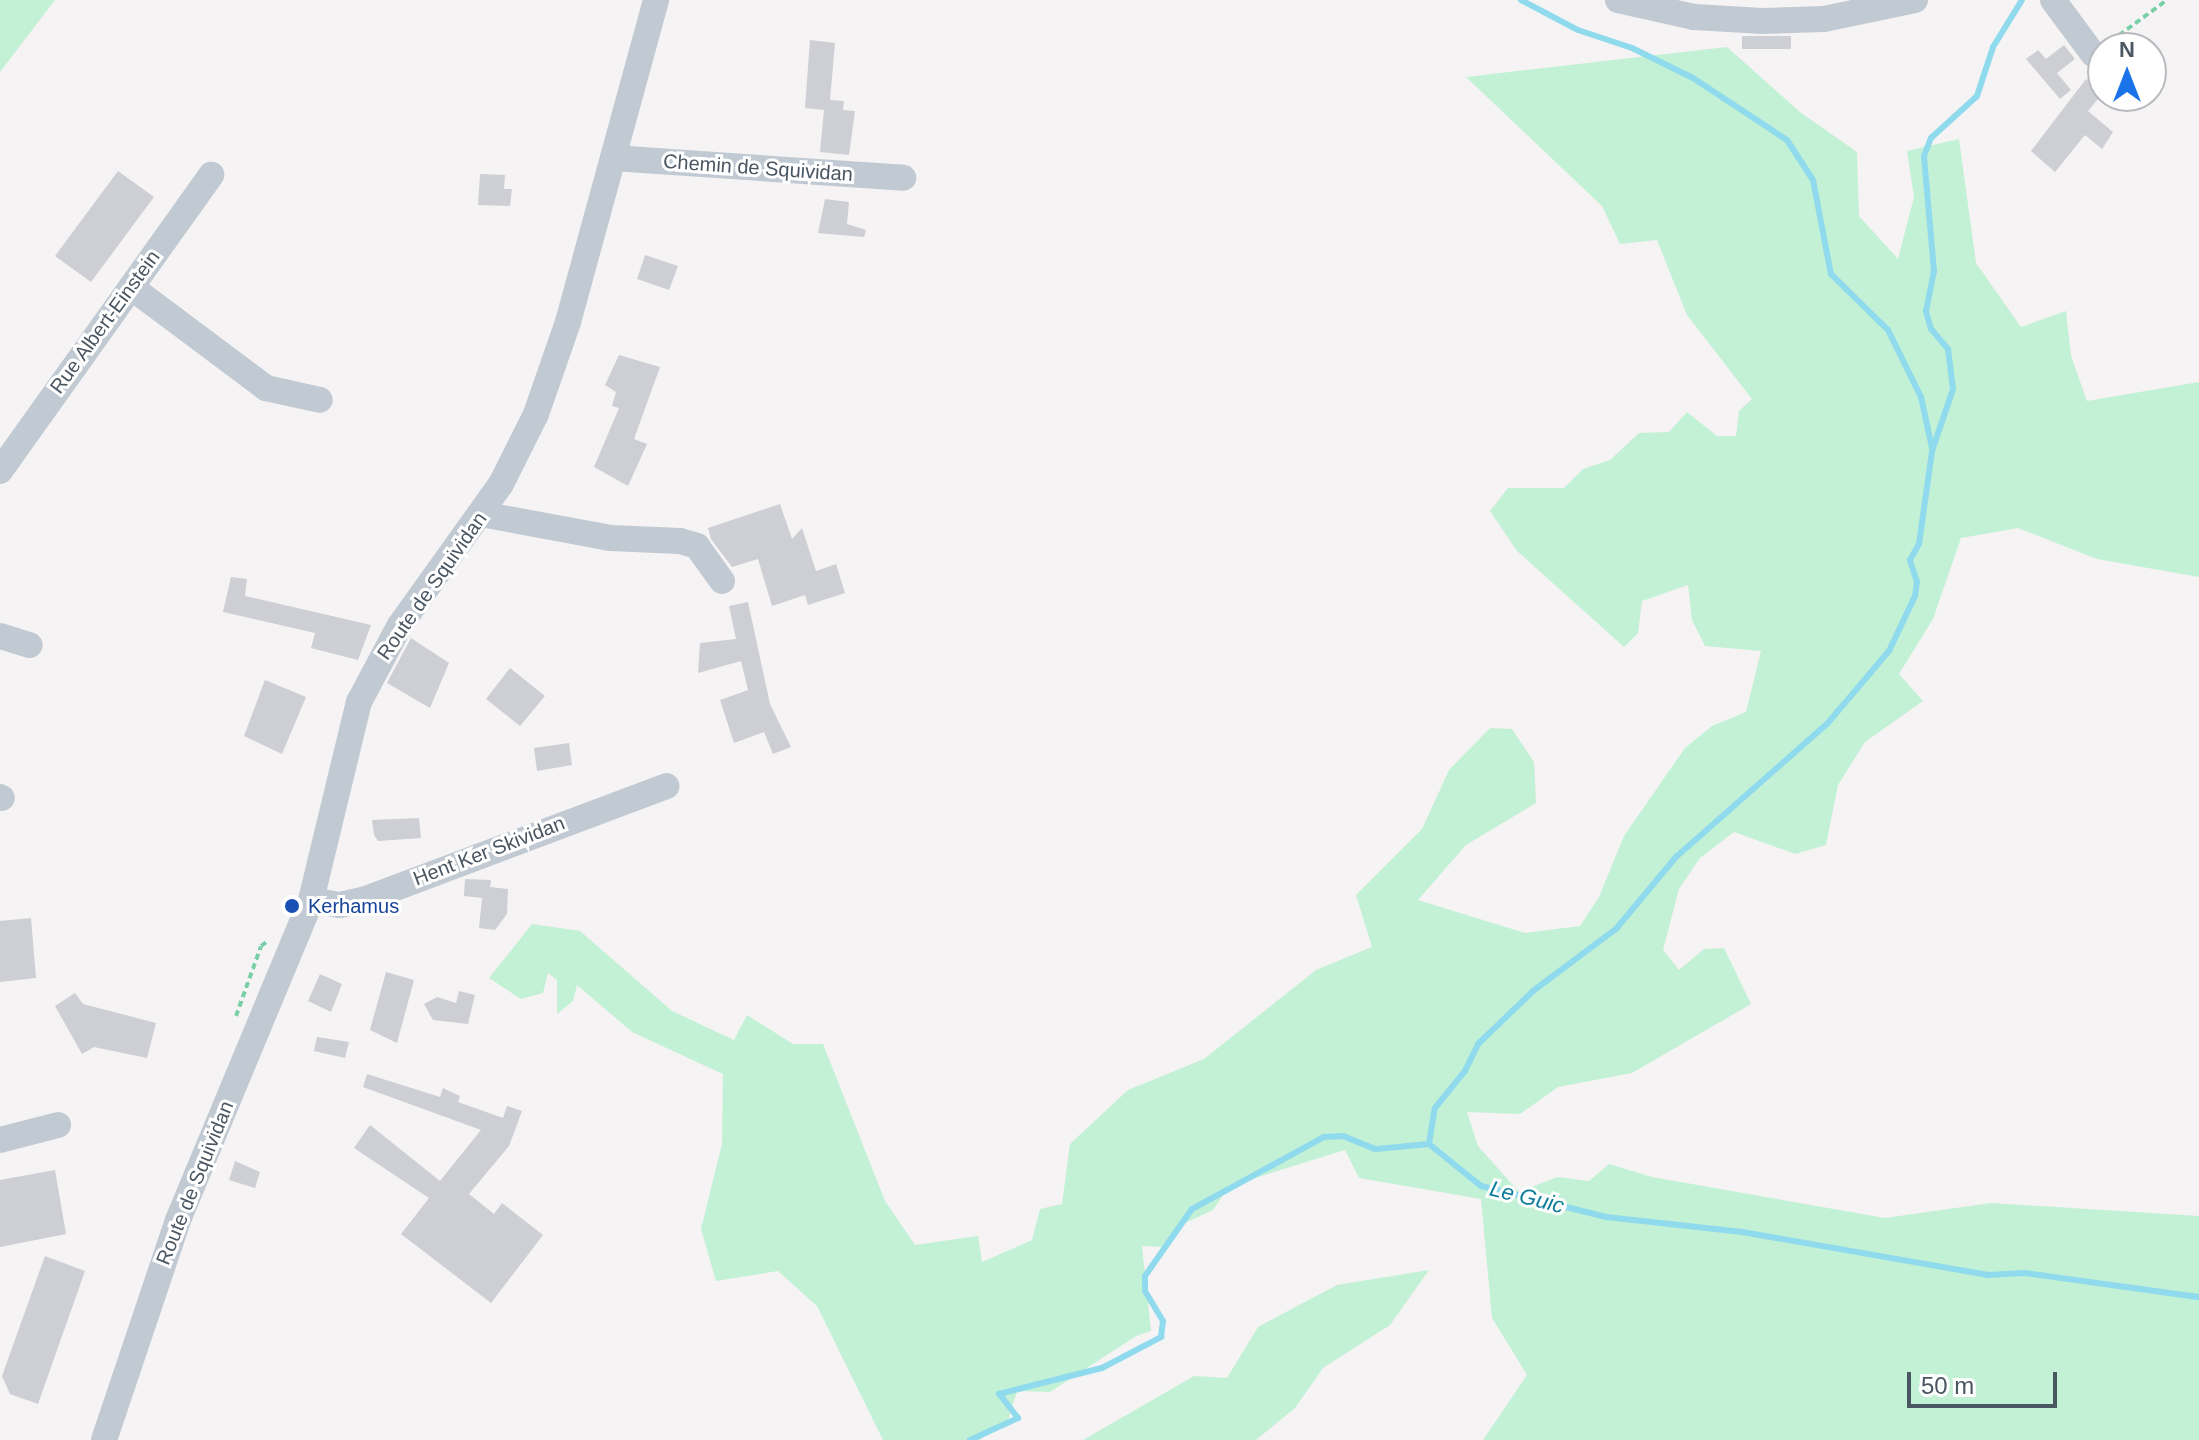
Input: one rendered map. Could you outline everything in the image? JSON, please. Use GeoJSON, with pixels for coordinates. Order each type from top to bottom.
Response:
{"type":"FeatureCollection","features":[{"type":"Feature","properties":{"kind":"street","name":"Route de Squividan"},"geometry":{"type":"LineString","coordinates":[[104,1440],[178,1220],[311,900],[359,702],[400,625],[481,514],[518,455],[541,400],[656,0]]}},
{"type":"Feature","properties":{"kind":"street"},"geometry":{"type":"LineString","coordinates":[[1618,0],[1694,17],[1763,21],[1824,19],[1915,0]]}},
{"type":"Feature","properties":{"kind":"street"},"geometry":{"type":"LineString","coordinates":[[2053,0],[2087,46]]}},
{"type":"Feature","properties":{"kind":"street","name":"Chemin de Squividan"},"geometry":{"type":"LineString","coordinates":[[613,158],[903,178]]}},
{"type":"Feature","properties":{"kind":"street","name":"Rue Albert-Einstein"},"geometry":{"type":"LineString","coordinates":[[0,471],[211,175]]}},
{"type":"Feature","properties":{"kind":"street"},"geometry":{"type":"LineString","coordinates":[[131,287],[266,388],[320,400]]}},
{"type":"Feature","properties":{"kind":"street"},"geometry":{"type":"LineString","coordinates":[[481,514],[610,538],[680,541],[697,546],[722,581]]}},
{"type":"Feature","properties":{"kind":"street"},"geometry":{"type":"LineString","coordinates":[[0,636],[30,645]]}},
{"type":"Feature","properties":{"kind":"street","name":"Hent Ker Skividan"},"geometry":{"type":"LineString","coordinates":[[311,900],[340,905],[366,899],[666,786]]}},
{"type":"Feature","properties":{"kind":"street"},"geometry":{"type":"LineString","coordinates":[[0,1140],[58,1125]]}},
{"type":"Feature","properties":{"kind":"path"},"geometry":{"type":"LineString","coordinates":[[2123,32],[2167,0]]}},
{"type":"Feature","properties":{"kind":"green space"},"geometry":{"type":"Polygon","coordinates":[[[0,0],[55,0],[0,72],[0,0]]]}},
{"type":"Feature","properties":{"kind":"green space"},"geometry":{"type":"Polygon","coordinates":[[[1727,47],[1800,112],[1857,152],[1859,216],[1898,259],[1914,197],[1907,151],[1959,139],[1976,263],[2021,327],[2066,311],[2071,356],[2087,401],[2199,382],[2199,577],[2097,559],[2018,528],[1961,538],[1933,619],[1899,674],[1923,701],[1865,742],[1838,785],[1826,845],[1795,854],[1734,832],[1700,858],[1679,889],[1663,950],[1679,970],[1704,949],[1724,948],[1751,1004],[1632,1073],[1558,1087],[1520,1114],[1467,1112],[1478,1146],[1519,1192],[1557,1177],[1589,1181],[1609,1164],[1652,1177],[1885,1218],[1991,1203],[2199,1216],[2199,1440],[1483,1440],[1527,1375],[1492,1318],[1481,1199],[1359,1178],[1345,1150],[1229,1186],[1213,1210],[1183,1224],[1165,1247],[1142,1246],[1151,1331],[1136,1336],[1050,1392],[1017,1391],[1008,1421],[979,1440],[883,1440],[817,1306],[778,1271],[716,1281],[701,1229],[722,1144],[723,1074],[632,1032],[577,985],[573,1001],[557,1014],[557,980],[548,973],[543,993],[521,999],[489,978],[532,924],[580,931],[672,1011],[734,1040],[747,1015],[793,1044],[823,1044],[885,1201],[915,1245],[978,1236],[982,1262],[1032,1240],[1040,1209],[1062,1204],[1070,1144],[1128,1090],[1204,1059],[1316,970],[1372,947],[1356,895],[1422,829],[1449,770],[1490,728],[1512,729],[1534,762],[1536,803],[1466,845],[1418,900],[1525,933],[1580,926],[1599,897],[1624,836],[1685,748],[1712,726],[1746,712],[1761,651],[1705,646],[1692,620],[1688,585],[1642,601],[1638,633],[1624,647],[1517,551],[1490,511],[1508,488],[1564,488],[1583,469],[1610,460],[1639,433],[1669,432],[1687,412],[1717,436],[1736,436],[1739,411],[1752,399],[1687,315],[1657,240],[1620,244],[1602,206],[1466,77],[1727,47]]]}},
{"type":"Feature","properties":{"kind":"green space"},"geometry":{"type":"Polygon","coordinates":[[[1429,1270],[1390,1325],[1323,1368],[1295,1408],[1256,1440],[1083,1440],[1194,1376],[1227,1378],[1258,1327],[1337,1285],[1429,1270]]]}},
{"type":"Feature","properties":{"kind":"building"},"geometry":{"type":"Polygon","coordinates":[[[1742,36],[1791,36],[1791,49],[1742,49],[1742,36]]]}},
{"type":"Feature","properties":{"kind":"building"},"geometry":{"type":"Polygon","coordinates":[[[810,40],[835,43],[830,100],[844,101],[843,110],[855,111],[849,155],[820,152],[824,110],[805,108],[810,40]]]}},
{"type":"Feature","properties":{"kind":"building"},"geometry":{"type":"Polygon","coordinates":[[[2064,45],[2075,59],[2057,73],[2071,90],[2060,99],[2026,59],[2038,50],[2046,59],[2064,45]]]}},
{"type":"Feature","properties":{"kind":"building"},"geometry":{"type":"Polygon","coordinates":[[[2086,79],[2087,112],[2113,132],[2102,149],[2085,135],[2055,172],[2031,151],[2086,79]]]}},
{"type":"Feature","properties":{"kind":"building"},"geometry":{"type":"Polygon","coordinates":[[[118,171],[154,197],[91,282],[55,256],[118,171]]]}},
{"type":"Feature","properties":{"kind":"building"},"geometry":{"type":"Polygon","coordinates":[[[480,174],[505,175],[504,189],[512,189],[510,206],[478,205],[480,174]]]}},
{"type":"Feature","properties":{"kind":"building"},"geometry":{"type":"Polygon","coordinates":[[[825,199],[849,202],[847,224],[866,230],[864,237],[818,233],[825,199]]]}},
{"type":"Feature","properties":{"kind":"building"},"geometry":{"type":"Polygon","coordinates":[[[645,255],[678,266],[669,290],[637,279],[645,255]]]}},
{"type":"Feature","properties":{"kind":"building"},"geometry":{"type":"Polygon","coordinates":[[[619,355],[660,367],[634,439],[647,444],[628,486],[594,467],[619,408],[612,406],[616,392],[605,385],[619,355]]]}},
{"type":"Feature","properties":{"kind":"building"},"geometry":{"type":"Polygon","coordinates":[[[780,504],[792,539],[802,528],[816,571],[836,564],[845,593],[808,605],[805,595],[772,606],[758,559],[732,567],[711,539],[708,528],[780,504]]]}},
{"type":"Feature","properties":{"kind":"building"},"geometry":{"type":"Polygon","coordinates":[[[231,577],[247,579],[245,596],[371,625],[358,660],[311,648],[315,633],[223,612],[231,577]]]}},
{"type":"Feature","properties":{"kind":"building"},"geometry":{"type":"Polygon","coordinates":[[[748,602],[770,704],[791,747],[773,754],[764,732],[734,743],[720,700],[748,690],[741,661],[698,673],[700,643],[736,639],[729,606],[748,602]]]}},
{"type":"Feature","properties":{"kind":"building"},"geometry":{"type":"Polygon","coordinates":[[[411,638],[449,663],[430,708],[387,683],[411,638]]]}},
{"type":"Feature","properties":{"kind":"building"},"geometry":{"type":"Polygon","coordinates":[[[510,668],[545,696],[520,726],[486,699],[510,668]]]}},
{"type":"Feature","properties":{"kind":"building"},"geometry":{"type":"Polygon","coordinates":[[[265,680],[306,697],[282,754],[244,736],[265,680]]]}},
{"type":"Feature","properties":{"kind":"building"},"geometry":{"type":"Polygon","coordinates":[[[569,743],[572,765],[537,771],[534,748],[569,743]]]}},
{"type":"Feature","properties":{"kind":"building"},"geometry":{"type":"Polygon","coordinates":[[[419,818],[421,838],[378,841],[374,835],[372,820],[419,818]]]}},
{"type":"Feature","properties":{"kind":"building"},"geometry":{"type":"Polygon","coordinates":[[[465,879],[491,880],[490,887],[508,889],[507,914],[495,930],[479,928],[482,898],[464,896],[465,879]]]}},
{"type":"Feature","properties":{"kind":"building"},"geometry":{"type":"Polygon","coordinates":[[[31,918],[36,978],[0,982],[0,921],[31,918]]]}},
{"type":"Feature","properties":{"kind":"building"},"geometry":{"type":"Polygon","coordinates":[[[386,972],[414,980],[397,1043],[370,1030],[386,972]]]}},
{"type":"Feature","properties":{"kind":"building"},"geometry":{"type":"Polygon","coordinates":[[[320,974],[342,984],[331,1012],[308,1001],[320,974]]]}},
{"type":"Feature","properties":{"kind":"building"},"geometry":{"type":"Polygon","coordinates":[[[459,991],[475,995],[468,1024],[433,1020],[424,1004],[437,997],[456,1003],[459,991]]]}},
{"type":"Feature","properties":{"kind":"building"},"geometry":{"type":"Polygon","coordinates":[[[75,993],[83,1004],[156,1023],[147,1058],[94,1047],[82,1054],[55,1006],[75,993]]]}},
{"type":"Feature","properties":{"kind":"building"},"geometry":{"type":"Polygon","coordinates":[[[317,1037],[349,1042],[345,1058],[314,1051],[317,1037]]]}},
{"type":"Feature","properties":{"kind":"building"},"geometry":{"type":"Polygon","coordinates":[[[367,1074],[440,1097],[443,1088],[460,1096],[458,1102],[503,1118],[507,1106],[522,1111],[509,1146],[469,1194],[494,1214],[502,1203],[543,1235],[491,1303],[401,1234],[429,1198],[354,1148],[370,1125],[440,1181],[481,1130],[363,1087],[367,1074]]]}},
{"type":"Feature","properties":{"kind":"building"},"geometry":{"type":"Polygon","coordinates":[[[235,1161],[260,1172],[255,1188],[229,1180],[235,1161]]]}},
{"type":"Feature","properties":{"kind":"building"},"geometry":{"type":"Polygon","coordinates":[[[55,1170],[66,1234],[0,1247],[0,1180],[55,1170]]]}},
{"type":"Feature","properties":{"kind":"building"},"geometry":{"type":"Polygon","coordinates":[[[45,1256],[85,1271],[38,1404],[10,1394],[2,1376],[45,1256]]]}},
{"type":"Feature","properties":{"kind":"waterway"},"geometry":{"type":"LineString","coordinates":[[1521,0],[1578,30],[1632,48],[1693,78],[1787,140],[1813,180],[1831,274],[1888,330],[1921,397],[1932,448]]}},
{"type":"Feature","properties":{"kind":"waterway"},"geometry":{"type":"LineString","coordinates":[[1429,1144],[1435,1108],[1465,1071],[1478,1044],[1533,991],[1616,929],[1676,857],[1827,724],[1889,651],[1915,596],[1917,582],[1910,560],[1919,544],[1932,451],[1953,389],[1948,349],[1931,329],[1926,311],[1934,271],[1924,156],[1931,138],[1977,96],[1993,47],[2022,0]]}},
{"type":"Feature","properties":{"kind":"waterway","name":"Le Guic"},"geometry":{"type":"LineString","coordinates":[[970,1440],[1018,1418],[999,1394],[1102,1368],[1161,1337],[1163,1321],[1145,1291],[1145,1276],[1192,1209],[1324,1137],[1343,1136],[1376,1149],[1429,1144]]}},
{"type":"Feature","properties":{"kind":"waterway","name":"Le Guic"},"geometry":{"type":"LineString","coordinates":[[1429,1144],[1481,1186],[1606,1217],[1742,1232],[1988,1275],[2025,1273],[2199,1297]]}},
{"type":"Feature","properties":{"kind":"place","name":"Kerhamus"},"geometry":{"type":"Point","coordinates":[292,906]}}]}
